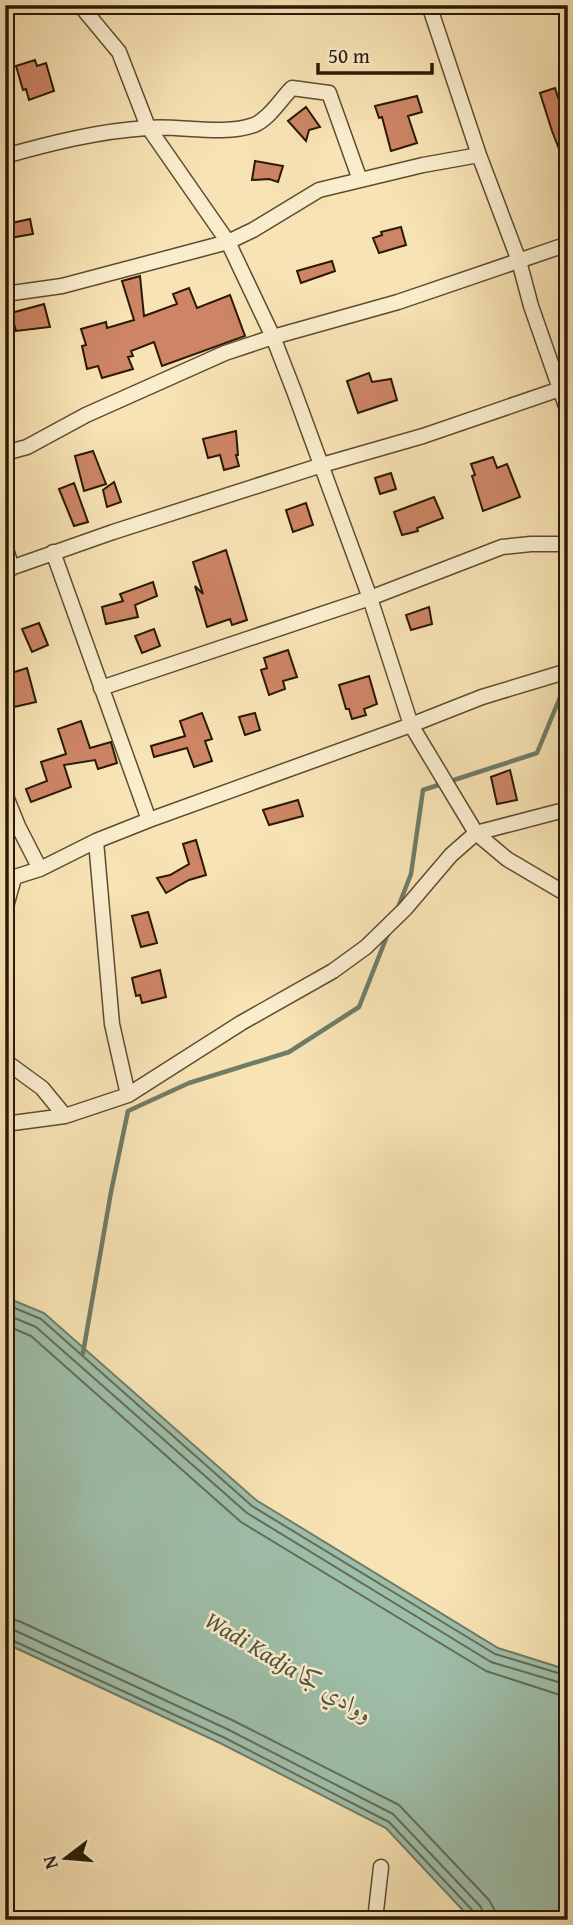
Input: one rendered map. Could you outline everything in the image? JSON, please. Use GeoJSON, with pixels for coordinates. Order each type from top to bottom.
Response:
{"type":"FeatureCollection","features":[{"type":"Feature","properties":{"kind":"street"},"geometry":{"type":"LineString","coordinates":[[80,5],[119,52],[148,127],[228,242],[272,337],[370,598],[411,725],[476,833],[507,859],[568,895]]}},
{"type":"Feature","properties":{"kind":"street"},"geometry":{"type":"LineString","coordinates":[[429,5],[479,155],[519,261],[531,306],[561,370],[560,389],[568,412]]}},
{"type":"Feature","properties":{"kind":"street"},"geometry":{"type":"LineString","coordinates":[[5,156],[60,141],[148,127],[237,128],[254,125],[269,116],[292,88],[329,93],[360,180]]}},
{"type":"Feature","properties":{"kind":"street"},"geometry":{"type":"LineString","coordinates":[[5,294],[62,286],[228,242],[319,190],[423,165],[479,155]]}},
{"type":"Feature","properties":{"kind":"street"},"geometry":{"type":"LineString","coordinates":[[5,453],[27,447],[86,415],[225,353],[272,337],[386,306],[568,244]]}},
{"type":"Feature","properties":{"kind":"street"},"geometry":{"type":"LineString","coordinates":[[5,546],[9,569],[54,552],[322,465],[423,436],[560,389]]}},
{"type":"Feature","properties":{"kind":"street"},"geometry":{"type":"LineString","coordinates":[[101,688],[370,598],[502,547],[568,544]]}},
{"type":"Feature","properties":{"kind":"street"},"geometry":{"type":"LineString","coordinates":[[54,552],[149,820]]}},
{"type":"Feature","properties":{"kind":"street"},"geometry":{"type":"LineString","coordinates":[[5,911],[9,879],[40,869],[96,841],[482,697],[568,671]]}},
{"type":"Feature","properties":{"kind":"street"},"geometry":{"type":"LineString","coordinates":[[5,794],[40,869]]}},
{"type":"Feature","properties":{"kind":"street"},"geometry":{"type":"LineString","coordinates":[[5,1124],[65,1116],[128,1095],[241,1023],[333,971],[366,947],[405,909],[451,855],[476,833],[568,809]]}},
{"type":"Feature","properties":{"kind":"street"},"geometry":{"type":"LineString","coordinates":[[96,841],[112,1024],[128,1095]]}},
{"type":"Feature","properties":{"kind":"street"},"geometry":{"type":"LineString","coordinates":[[5,1061],[42,1088],[65,1116]]}},
{"type":"Feature","properties":{"kind":"street"},"geometry":{"type":"LineString","coordinates":[[375,1920],[381,1867]]}},
{"type":"Feature","properties":{"kind":"water","name":"Wadi Kadja ووادي كجا"},"geometry":{"type":"Polygon","coordinates":[[[5,1297],[44,1313],[256,1500],[498,1648],[568,1670],[568,1920],[472,1920],[386,1828],[220,1743],[5,1643],[5,1297]]]}},
{"type":"Feature","properties":{"kind":"building"},"geometry":{"type":"Polygon","coordinates":[[[35,60],[37,66],[46,63],[54,91],[29,100],[16,66],[35,60]]]}},
{"type":"Feature","properties":{"kind":"building"},"geometry":{"type":"Polygon","coordinates":[[[555,88],[568,128],[566,167],[540,93],[555,88]]]}},
{"type":"Feature","properties":{"kind":"building"},"geometry":{"type":"Polygon","coordinates":[[[417,96],[422,112],[408,116],[417,143],[391,151],[382,117],[379,118],[375,106],[417,96]]]}},
{"type":"Feature","properties":{"kind":"building"},"geometry":{"type":"Polygon","coordinates":[[[306,107],[320,127],[309,130],[306,141],[288,121],[306,107]]]}},
{"type":"Feature","properties":{"kind":"building"},"geometry":{"type":"Polygon","coordinates":[[[255,161],[283,166],[278,182],[269,179],[252,180],[255,161]]]}},
{"type":"Feature","properties":{"kind":"building"},"geometry":{"type":"Polygon","coordinates":[[[30,219],[33,234],[10,238],[7,224],[30,219]]]}},
{"type":"Feature","properties":{"kind":"building"},"geometry":{"type":"Polygon","coordinates":[[[401,227],[406,245],[379,253],[373,238],[382,235],[381,232],[401,227]]]}},
{"type":"Feature","properties":{"kind":"building"},"geometry":{"type":"Polygon","coordinates":[[[332,261],[335,271],[301,283],[297,271],[332,261]]]}},
{"type":"Feature","properties":{"kind":"building"},"geometry":{"type":"Polygon","coordinates":[[[140,276],[144,316],[177,304],[173,294],[189,288],[197,308],[230,295],[245,336],[162,366],[154,342],[131,351],[133,356],[128,357],[133,369],[102,378],[98,366],[87,369],[82,346],[86,345],[81,329],[106,322],[107,328],[134,320],[122,281],[140,276]]]}},
{"type":"Feature","properties":{"kind":"building"},"geometry":{"type":"Polygon","coordinates":[[[44,304],[50,327],[16,331],[11,313],[44,304]]]}},
{"type":"Feature","properties":{"kind":"building"},"geometry":{"type":"Polygon","coordinates":[[[369,373],[372,382],[391,379],[397,400],[358,413],[347,381],[369,373]]]}},
{"type":"Feature","properties":{"kind":"building"},"geometry":{"type":"Polygon","coordinates":[[[236,431],[239,466],[224,470],[220,455],[208,458],[203,439],[236,431]]]}},
{"type":"Feature","properties":{"kind":"building"},"geometry":{"type":"Polygon","coordinates":[[[93,451],[106,484],[84,491],[75,456],[93,451]]]}},
{"type":"Feature","properties":{"kind":"building"},"geometry":{"type":"Polygon","coordinates":[[[493,457],[497,468],[507,464],[520,497],[483,511],[471,464],[493,457]]]}},
{"type":"Feature","properties":{"kind":"building"},"geometry":{"type":"Polygon","coordinates":[[[391,473],[396,489],[380,494],[375,478],[391,473]]]}},
{"type":"Feature","properties":{"kind":"building"},"geometry":{"type":"Polygon","coordinates":[[[114,482],[121,502],[107,507],[103,490],[114,482]]]}},
{"type":"Feature","properties":{"kind":"building"},"geometry":{"type":"Polygon","coordinates":[[[74,483],[88,522],[74,526],[59,489],[74,483]]]}},
{"type":"Feature","properties":{"kind":"building"},"geometry":{"type":"Polygon","coordinates":[[[434,497],[443,518],[417,528],[418,531],[402,535],[394,512],[434,497]]]}},
{"type":"Feature","properties":{"kind":"building"},"geometry":{"type":"Polygon","coordinates":[[[306,503],[313,525],[293,532],[286,510],[306,503]]]}},
{"type":"Feature","properties":{"kind":"building"},"geometry":{"type":"Polygon","coordinates":[[[226,550],[247,620],[232,625],[230,619],[207,627],[195,586],[203,594],[193,562],[226,550]]]}},
{"type":"Feature","properties":{"kind":"building"},"geometry":{"type":"Polygon","coordinates":[[[153,582],[157,596],[135,605],[138,617],[106,624],[102,607],[123,601],[120,594],[153,582]]]}},
{"type":"Feature","properties":{"kind":"building"},"geometry":{"type":"Polygon","coordinates":[[[429,607],[432,624],[411,630],[406,615],[429,607]]]}},
{"type":"Feature","properties":{"kind":"building"},"geometry":{"type":"Polygon","coordinates":[[[39,623],[48,645],[32,652],[22,629],[39,623]]]}},
{"type":"Feature","properties":{"kind":"building"},"geometry":{"type":"Polygon","coordinates":[[[154,629],[160,646],[142,653],[135,636],[154,629]]]}},
{"type":"Feature","properties":{"kind":"building"},"geometry":{"type":"Polygon","coordinates":[[[288,650],[297,677],[283,681],[285,689],[269,695],[261,670],[267,668],[264,658],[288,650]]]}},
{"type":"Feature","properties":{"kind":"building"},"geometry":{"type":"Polygon","coordinates":[[[27,668],[36,702],[14,707],[5,675],[27,668]]]}},
{"type":"Feature","properties":{"kind":"building"},"geometry":{"type":"Polygon","coordinates":[[[369,676],[377,704],[364,709],[366,715],[352,719],[339,685],[369,676]]]}},
{"type":"Feature","properties":{"kind":"building"},"geometry":{"type":"Polygon","coordinates":[[[202,713],[212,739],[205,741],[212,761],[194,767],[187,748],[154,757],[151,746],[185,736],[180,721],[202,713]]]}},
{"type":"Feature","properties":{"kind":"building"},"geometry":{"type":"Polygon","coordinates":[[[255,713],[260,730],[245,735],[239,717],[255,713]]]}},
{"type":"Feature","properties":{"kind":"building"},"geometry":{"type":"Polygon","coordinates":[[[81,721],[90,748],[111,742],[117,763],[98,769],[95,760],[64,765],[71,787],[31,802],[26,789],[47,781],[41,762],[66,754],[58,729],[81,721]]]}},
{"type":"Feature","properties":{"kind":"building"},"geometry":{"type":"Polygon","coordinates":[[[510,770],[517,800],[497,804],[491,777],[510,770]]]}},
{"type":"Feature","properties":{"kind":"building"},"geometry":{"type":"Polygon","coordinates":[[[298,800],[303,816],[269,825],[263,810],[298,800]]]}},
{"type":"Feature","properties":{"kind":"building"},"geometry":{"type":"Polygon","coordinates":[[[196,840],[206,875],[189,880],[166,893],[157,878],[170,875],[189,864],[183,844],[196,840]]]}},
{"type":"Feature","properties":{"kind":"building"},"geometry":{"type":"Polygon","coordinates":[[[148,912],[157,943],[141,947],[132,916],[148,912]]]}},
{"type":"Feature","properties":{"kind":"building"},"geometry":{"type":"Polygon","coordinates":[[[160,970],[166,997],[142,1003],[140,995],[136,996],[132,978],[160,970]]]}},
{"type":"Feature","properties":{"kind":"waterway"},"geometry":{"type":"LineString","coordinates":[[397,910],[411,874],[423,790],[537,753],[568,678]]}},
{"type":"Feature","properties":{"kind":"waterway"},"geometry":{"type":"LineString","coordinates":[[83,1353],[128,1111],[189,1083],[289,1052],[359,1007],[389,931]]}}]}
